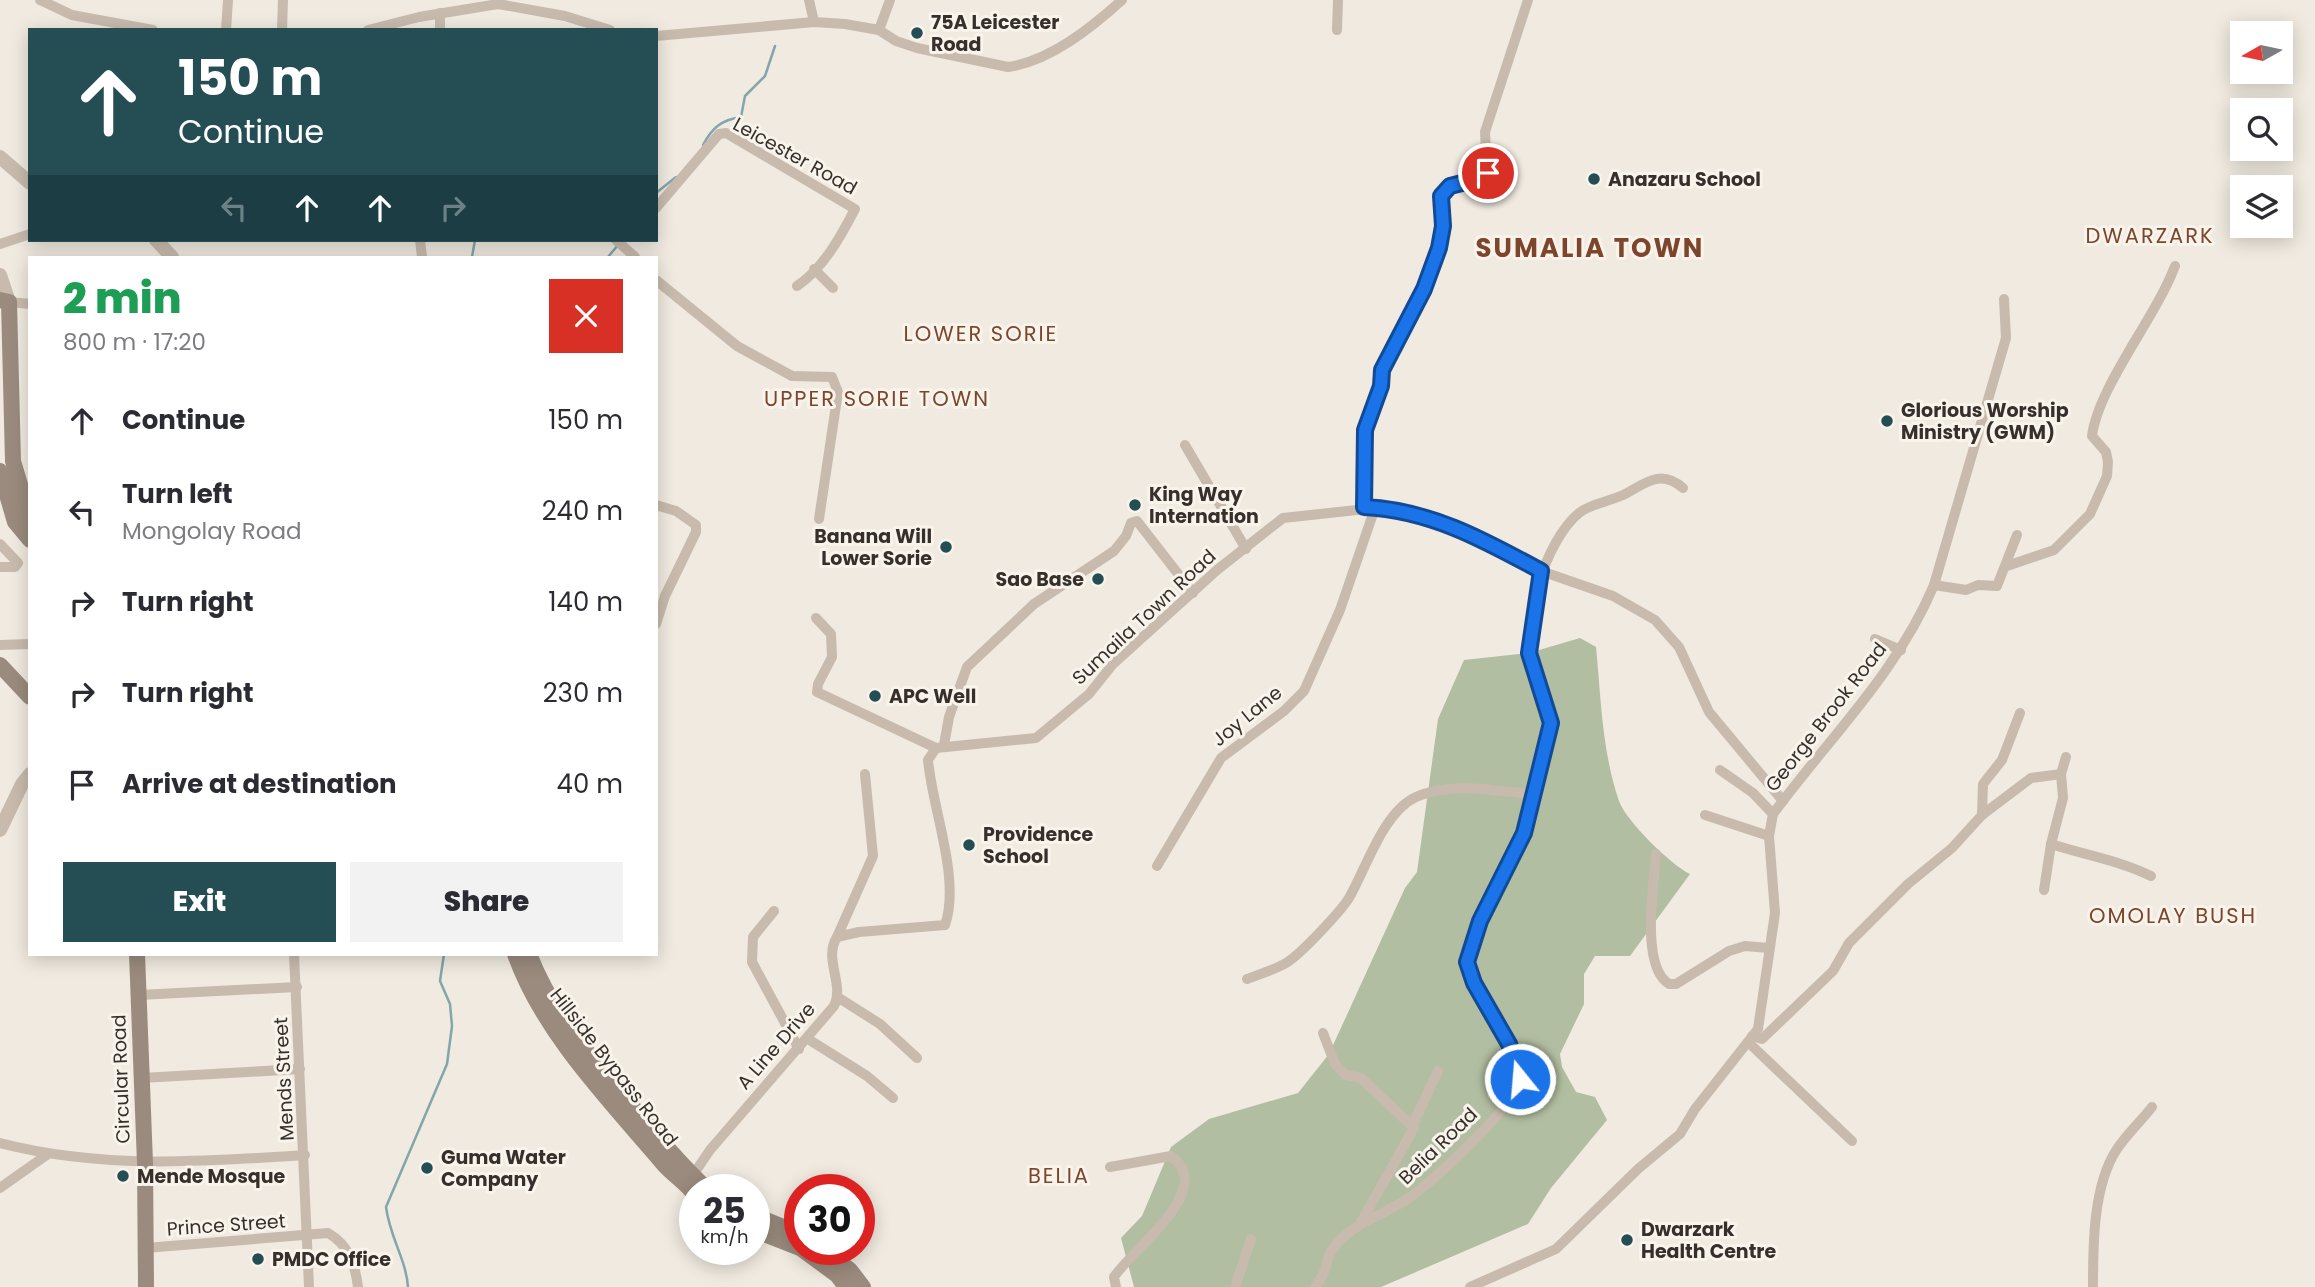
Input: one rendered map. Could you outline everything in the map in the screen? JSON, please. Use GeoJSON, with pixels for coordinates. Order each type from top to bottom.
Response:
{"type":"FeatureCollection","features":[{"type":"Feature","properties":{"kind":"main road"},"geometry":{"type":"LineString","coordinates":[[5,301],[13,461],[28,511]]}},
{"type":"Feature","properties":{"kind":"main road"},"geometry":{"type":"LineString","coordinates":[[0,471],[15,522],[28,538]]}},
{"type":"Feature","properties":{"kind":"main road"},"geometry":{"type":"LineString","coordinates":[[0,664],[28,695]]}},
{"type":"Feature","properties":{"kind":"main road","name":"Circular Road"},"geometry":{"type":"LineString","coordinates":[[137,956],[145,1163],[146,1287]]}},
{"type":"Feature","properties":{"kind":"main road","name":"Hillside Bypass Road"},"geometry":{"type":"LineString","coordinates":[[516,956],[547,1020],[667,1169],[679,1177]]}},
{"type":"Feature","properties":{"kind":"main road","name":"Hillside Bypass Road"},"geometry":{"type":"LineString","coordinates":[[530,956],[541,985],[576,1041],[682,1174]]}},
{"type":"Feature","properties":{"kind":"main road"},"geometry":{"type":"LineString","coordinates":[[825,1265],[846,1287]]}},
{"type":"Feature","properties":{"kind":"main road"},"geometry":{"type":"LineString","coordinates":[[844,1265],[863,1287]]}},
{"type":"Feature","properties":{"kind":"street"},"geometry":{"type":"LineString","coordinates":[[40,0],[72,15],[142,28]]}},
{"type":"Feature","properties":{"kind":"street"},"geometry":{"type":"LineString","coordinates":[[226,28],[228,0]]}},
{"type":"Feature","properties":{"kind":"street"},"geometry":{"type":"LineString","coordinates":[[282,28],[283,0]]}},
{"type":"Feature","properties":{"kind":"street"},"geometry":{"type":"LineString","coordinates":[[809,0],[814,22]]}},
{"type":"Feature","properties":{"kind":"street"},"geometry":{"type":"LineString","coordinates":[[879,30],[890,0]]}},
{"type":"Feature","properties":{"kind":"street"},"geometry":{"type":"LineString","coordinates":[[658,36],[814,22],[879,30],[896,41],[917,48],[1008,67],[1022,65],[1053,50],[1099,22],[1122,0]]}},
{"type":"Feature","properties":{"kind":"street"},"geometry":{"type":"LineString","coordinates":[[1337,30],[1338,0]]}},
{"type":"Feature","properties":{"kind":"street","name":"Joy Lane"},"geometry":{"type":"LineString","coordinates":[[1157,866],[1221,758],[1284,711],[1304,691],[1340,610],[1370,507],[1365,430],[1381,386],[1382,370],[1424,289],[1439,248],[1443,226],[1441,196],[1444,189],[1486,177],[1488,173],[1485,132],[1528,0]]}},
{"type":"Feature","properties":{"kind":"street"},"geometry":{"type":"LineString","coordinates":[[376,28],[440,13],[498,4],[565,16],[604,28]]}},
{"type":"Feature","properties":{"kind":"street"},"geometry":{"type":"LineString","coordinates":[[440,13],[440,28]]}},
{"type":"Feature","properties":{"kind":"street","name":"Leicester Road"},"geometry":{"type":"LineString","coordinates":[[658,206],[719,134],[726,133],[855,209],[838,242],[808,279],[797,286]]}},
{"type":"Feature","properties":{"kind":"street"},"geometry":{"type":"LineString","coordinates":[[0,157],[28,181]]}},
{"type":"Feature","properties":{"kind":"street"},"geometry":{"type":"LineString","coordinates":[[0,244],[28,235]]}},
{"type":"Feature","properties":{"kind":"street"},"geometry":{"type":"LineString","coordinates":[[158,242],[171,256]]}},
{"type":"Feature","properties":{"kind":"street"},"geometry":{"type":"LineString","coordinates":[[2007,566],[2054,550],[2091,514],[2108,468],[2106,452],[2092,436],[2100,408],[2163,297],[2175,266]]}},
{"type":"Feature","properties":{"kind":"street"},"geometry":{"type":"LineString","coordinates":[[814,269],[833,288]]}},
{"type":"Feature","properties":{"kind":"street"},"geometry":{"type":"LineString","coordinates":[[0,275],[5,301],[28,304]]}},
{"type":"Feature","properties":{"kind":"street"},"geometry":{"type":"LineString","coordinates":[[658,282],[737,346],[792,376],[826,374],[832,377],[838,392],[819,519]]}},
{"type":"Feature","properties":{"kind":"street","name":"George Brook Road"},"geometry":{"type":"LineString","coordinates":[[1470,1287],[1556,1250],[1638,1169],[1680,1134],[1695,1109],[1758,1029],[1775,913],[1769,836],[1773,814],[1829,747],[1901,650],[1922,615],[1934,585],[2006,338],[2004,299]]}},
{"type":"Feature","properties":{"kind":"street"},"geometry":{"type":"LineString","coordinates":[[1185,445],[1246,549]]}},
{"type":"Feature","properties":{"kind":"street"},"geometry":{"type":"LineString","coordinates":[[1247,979],[1288,962],[1349,899],[1360,871],[1397,810],[1407,802],[1437,791],[1468,788],[1531,794],[1551,723],[1529,653],[1541,571],[1559,540],[1583,510],[1610,501],[1654,477],[1674,480],[1683,488]]}},
{"type":"Feature","properties":{"kind":"street"},"geometry":{"type":"LineString","coordinates":[[658,506],[676,511],[696,525],[695,539],[665,596],[658,618]]}},
{"type":"Feature","properties":{"kind":"street","name":"Sumaila Town Road"},"geometry":{"type":"LineString","coordinates":[[940,746],[1018,743],[1036,738],[1090,694],[1113,664],[1283,518],[1370,507],[1444,522],[1541,571],[1613,596],[1655,620],[1684,656],[1709,712],[1783,801]]}},
{"type":"Feature","properties":{"kind":"street"},"geometry":{"type":"LineString","coordinates":[[837,937],[859,932],[945,925],[949,915],[947,870],[928,760],[940,746],[967,667],[1034,604],[1114,551],[1126,536],[1131,523],[1137,521],[1193,593]]}},
{"type":"Feature","properties":{"kind":"street"},"geometry":{"type":"LineString","coordinates":[[1934,585],[1960,590],[1999,583],[2017,535]]}},
{"type":"Feature","properties":{"kind":"street"},"geometry":{"type":"LineString","coordinates":[[0,544],[18,563],[15,567],[0,567]]}},
{"type":"Feature","properties":{"kind":"street"},"geometry":{"type":"LineString","coordinates":[[816,618],[831,635],[832,657],[818,684],[817,692],[940,746]]}},
{"type":"Feature","properties":{"kind":"street"},"geometry":{"type":"LineString","coordinates":[[1875,639],[1901,650]]}},
{"type":"Feature","properties":{"kind":"street"},"geometry":{"type":"LineString","coordinates":[[0,645],[28,644]]}},
{"type":"Feature","properties":{"kind":"street"},"geometry":{"type":"LineString","coordinates":[[1982,815],[1983,784],[2002,760],[2020,713]]}},
{"type":"Feature","properties":{"kind":"street"},"geometry":{"type":"LineString","coordinates":[[2044,890],[2051,844],[2063,798],[2061,774],[2066,757]]}},
{"type":"Feature","properties":{"kind":"street"},"geometry":{"type":"LineString","coordinates":[[1720,770],[1753,793],[1773,814]]}},
{"type":"Feature","properties":{"kind":"street","name":"A Line Drive"},"geometry":{"type":"LineString","coordinates":[[701,1174],[839,998],[831,952],[873,856],[865,774]]}},
{"type":"Feature","properties":{"kind":"street"},"geometry":{"type":"LineString","coordinates":[[1750,1040],[1762,1039],[1779,1026],[1833,971],[1849,943],[1908,884],[1952,848],[1982,815],[2031,778],[2061,774]]}},
{"type":"Feature","properties":{"kind":"street"},"geometry":{"type":"LineString","coordinates":[[0,830],[28,776]]}},
{"type":"Feature","properties":{"kind":"street","name":"Belia Road"},"geometry":{"type":"LineString","coordinates":[[1315,1287],[1326,1274],[1332,1250],[1359,1226],[1407,1199],[1437,1176],[1508,1100],[1518,1084],[1519,1073],[1509,1044],[1474,983],[1467,962],[1469,947],[1496,885],[1524,833],[1531,794]]}},
{"type":"Feature","properties":{"kind":"street"},"geometry":{"type":"LineString","coordinates":[[1705,815],[1769,836]]}},
{"type":"Feature","properties":{"kind":"street"},"geometry":{"type":"LineString","coordinates":[[2051,844],[2076,853],[2112,859],[2151,876]]}},
{"type":"Feature","properties":{"kind":"street"},"geometry":{"type":"LineString","coordinates":[[1656,854],[1652,940],[1653,962],[1660,978],[1669,984],[1676,984],[1729,951],[1745,946],[1769,948]]}},
{"type":"Feature","properties":{"kind":"street"},"geometry":{"type":"LineString","coordinates":[[774,911],[753,937],[752,962],[799,1049]]}},
{"type":"Feature","properties":{"kind":"street","name":"Mends Street"},"geometry":{"type":"LineString","coordinates":[[293,956],[305,1155],[309,1287]]}},
{"type":"Feature","properties":{"kind":"street"},"geometry":{"type":"LineString","coordinates":[[139,995],[296,987]]}},
{"type":"Feature","properties":{"kind":"street"},"geometry":{"type":"LineString","coordinates":[[839,998],[880,1024],[917,1058]]}},
{"type":"Feature","properties":{"kind":"street"},"geometry":{"type":"LineString","coordinates":[[1323,1032],[1335,1064],[1346,1075],[1361,1078],[1415,1128],[1359,1226]]}},
{"type":"Feature","properties":{"kind":"street"},"geometry":{"type":"LineString","coordinates":[[808,1039],[867,1076],[893,1098]]}},
{"type":"Feature","properties":{"kind":"street"},"geometry":{"type":"LineString","coordinates":[[1750,1040],[1852,1141]]}},
{"type":"Feature","properties":{"kind":"street"},"geometry":{"type":"LineString","coordinates":[[142,1078],[300,1069]]}},
{"type":"Feature","properties":{"kind":"street"},"geometry":{"type":"LineString","coordinates":[[1412,1126],[1438,1071]]}},
{"type":"Feature","properties":{"kind":"street"},"geometry":{"type":"LineString","coordinates":[[2093,1287],[2097,1222],[2106,1173],[2118,1148],[2152,1107]]}},
{"type":"Feature","properties":{"kind":"street"},"geometry":{"type":"LineString","coordinates":[[0,1143],[48,1154],[145,1163],[305,1155]]}},
{"type":"Feature","properties":{"kind":"street"},"geometry":{"type":"LineString","coordinates":[[0,1188],[48,1154]]}},
{"type":"Feature","properties":{"kind":"street"},"geometry":{"type":"LineString","coordinates":[[1110,1167],[1171,1156],[1182,1169],[1185,1181],[1179,1204],[1125,1261],[1114,1277],[1116,1287]]}},
{"type":"Feature","properties":{"kind":"street","name":"Prince Street"},"geometry":{"type":"LineString","coordinates":[[146,1248],[328,1233],[344,1243],[353,1261],[358,1287]]}},
{"type":"Feature","properties":{"kind":"street"},"geometry":{"type":"LineString","coordinates":[[1235,1287],[1251,1240]]}},
{"type":"Feature","properties":{"kind":"green space"},"geometry":{"type":"Polygon","coordinates":[[[1580,638],[1596,647],[1609,763],[1623,810],[1650,842],[1690,874],[1630,956],[1595,956],[1584,974],[1584,1004],[1560,1054],[1562,1067],[1576,1092],[1595,1097],[1607,1120],[1551,1188],[1528,1224],[1381,1287],[1134,1287],[1121,1238],[1142,1216],[1171,1147],[1209,1119],[1298,1093],[1329,1054],[1405,888],[1417,872],[1438,719],[1464,660],[1529,653],[1580,638]]]}},
{"type":"Feature","properties":{"kind":"waterway"},"geometry":{"type":"LineString","coordinates":[[703,145],[718,126],[741,117],[745,96],[765,76],[775,46]]}},
{"type":"Feature","properties":{"kind":"waterway"},"geometry":{"type":"LineString","coordinates":[[658,191],[676,177]]}},
{"type":"Feature","properties":{"kind":"waterway"},"geometry":{"type":"LineString","coordinates":[[472,256],[475,242]]}},
{"type":"Feature","properties":{"kind":"waterway"},"geometry":{"type":"LineString","coordinates":[[609,256],[618,245]]}},
{"type":"Feature","properties":{"kind":"waterway"},"geometry":{"type":"LineString","coordinates":[[408,1287],[386,1207],[447,1064],[452,1026],[450,1004],[440,981],[444,956]]}},
{"type":"Feature","properties":{"kind":"place","name":"75A Leicester Road"},"geometry":{"type":"Point","coordinates":[917,33]}},
{"type":"Feature","properties":{"kind":"place","name":"Anazaru School"},"geometry":{"type":"Point","coordinates":[1594,179]}},
{"type":"Feature","properties":{"kind":"place","name":"Glorious Worship Ministry (GWM)"},"geometry":{"type":"Point","coordinates":[1887,421]}},
{"type":"Feature","properties":{"kind":"place","name":"King Way Internation"},"geometry":{"type":"Point","coordinates":[1135,505]}},
{"type":"Feature","properties":{"kind":"place","name":"Banana Will Lower Sorie"},"geometry":{"type":"Point","coordinates":[946,547]}},
{"type":"Feature","properties":{"kind":"place","name":"Sao Base"},"geometry":{"type":"Point","coordinates":[1098,579]}},
{"type":"Feature","properties":{"kind":"place","name":"APC Well"},"geometry":{"type":"Point","coordinates":[875,696]}},
{"type":"Feature","properties":{"kind":"place","name":"Providence School"},"geometry":{"type":"Point","coordinates":[969,845]}},
{"type":"Feature","properties":{"kind":"place","name":"Guma Water Company"},"geometry":{"type":"Point","coordinates":[427,1168]}},
{"type":"Feature","properties":{"kind":"place","name":"Mende Mosque"},"geometry":{"type":"Point","coordinates":[123,1176]}},
{"type":"Feature","properties":{"kind":"place","name":"Dwarzark Health Centre"},"geometry":{"type":"Point","coordinates":[1627,1240]}},
{"type":"Feature","properties":{"kind":"place","name":"PMDC Office"},"geometry":{"type":"Point","coordinates":[258,1259]}},
{"type":"Feature","properties":{"kind":"district","name":"DWARZARK"},"geometry":{"type":"Point","coordinates":[2150,235]}},
{"type":"Feature","properties":{"kind":"district","name":"SUMALIA TOWN"},"geometry":{"type":"Point","coordinates":[1590,248]}},
{"type":"Feature","properties":{"kind":"district","name":"LOWER SORIE"},"geometry":{"type":"Point","coordinates":[981,333]}},
{"type":"Feature","properties":{"kind":"district","name":"UPPER SORIE TOWN"},"geometry":{"type":"Point","coordinates":[877,398]}},
{"type":"Feature","properties":{"kind":"district","name":"OMOLAY BUSH"},"geometry":{"type":"Point","coordinates":[2173,915]}},
{"type":"Feature","properties":{"kind":"district","name":"BELIA"},"geometry":{"type":"Point","coordinates":[1059,1175]}},
{"type":"Feature","properties":{"kind":"route"},"geometry":{"type":"LineString","coordinates":[[1488,173],[1486,177],[1450,186],[1444,189],[1441,196],[1443,226],[1439,248],[1424,289],[1396,338],[1382,370],[1381,386],[1365,430],[1364,507],[1413,513],[1444,522],[1477,536],[1541,571],[1529,653],[1540,692],[1550,713],[1549,736],[1531,794],[1524,833],[1480,921],[1469,947],[1467,962],[1474,983],[1509,1044],[1520,1079]]}}]}
